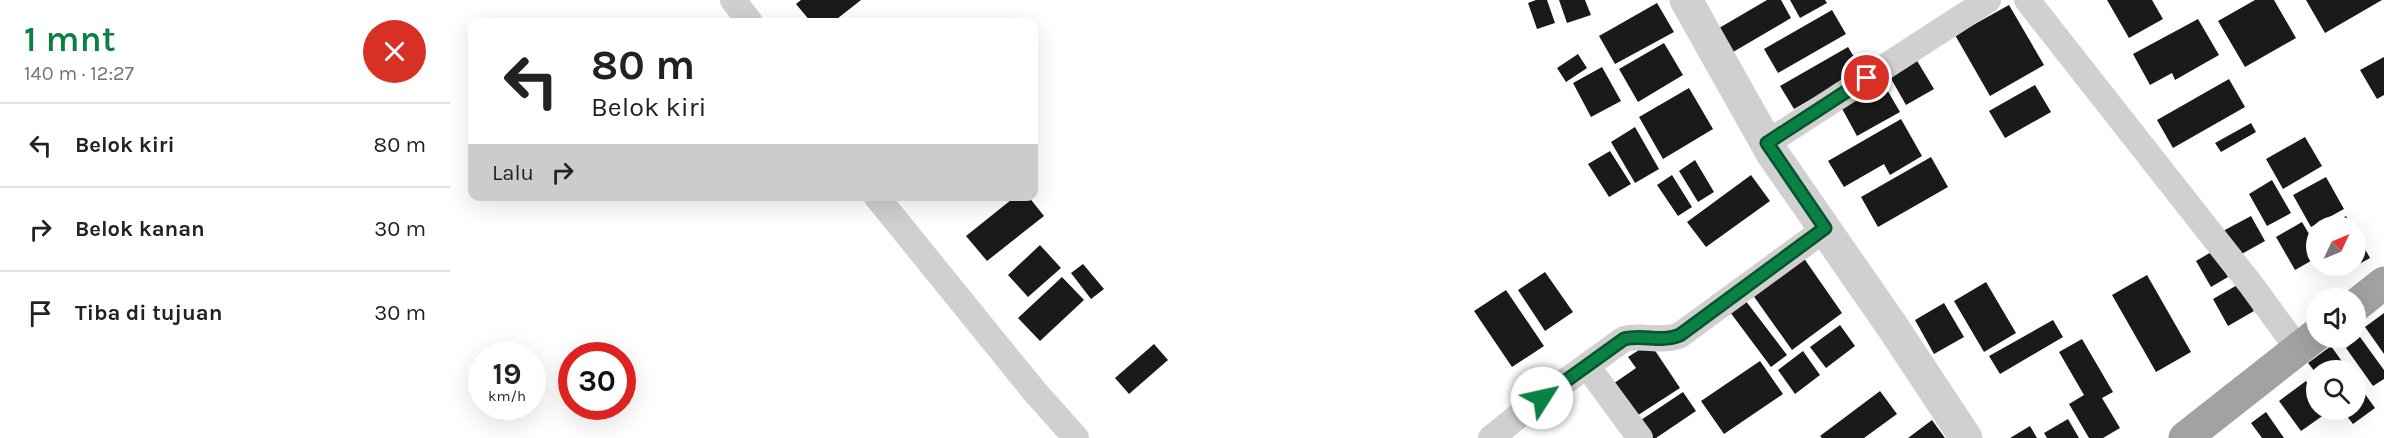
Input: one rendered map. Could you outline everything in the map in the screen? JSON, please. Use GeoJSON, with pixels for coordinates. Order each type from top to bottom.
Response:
{"type":"FeatureCollection","features":[{"type":"Feature","properties":{"kind":"highway"},"geometry":{"type":"LineString","coordinates":[[2366,298],[2384,284]]}},
{"type":"Feature","properties":{"kind":"highway"},"geometry":{"type":"LineString","coordinates":[[2185,438],[2306,343]]}},
{"type":"Feature","properties":{"kind":"street"},"geometry":{"type":"LineString","coordinates":[[733,0],[747,18]]}},
{"type":"Feature","properties":{"kind":"street"},"geometry":{"type":"LineString","coordinates":[[1686,0],[1767,143],[1966,438]]}},
{"type":"Feature","properties":{"kind":"street"},"geometry":{"type":"LineString","coordinates":[[1767,143],[1988,0]]}},
{"type":"Feature","properties":{"kind":"street"},"geometry":{"type":"LineString","coordinates":[[2027,0],[2252,286],[2306,341]]}},
{"type":"Feature","properties":{"kind":"street"},"geometry":{"type":"LineString","coordinates":[[880,201],[1035,392],[1076,438]]}},
{"type":"Feature","properties":{"kind":"street"},"geometry":{"type":"LineString","coordinates":[[1491,438],[1624,339],[1633,337],[1672,339],[1680,335],[1825,228]]}},
{"type":"Feature","properties":{"kind":"street"},"geometry":{"type":"LineString","coordinates":[[1587,366],[1640,438]]}},
{"type":"Feature","properties":{"kind":"building"},"geometry":{"type":"Polygon","coordinates":[[[801,0],[861,0],[838,18],[808,18],[796,4],[801,0]]]}},
{"type":"Feature","properties":{"kind":"building"},"geometry":{"type":"Polygon","coordinates":[[[1547,0],[1555,23],[1537,29],[1528,3],[1547,0]]]}},
{"type":"Feature","properties":{"kind":"building"},"geometry":{"type":"Polygon","coordinates":[[[1559,0],[1585,0],[1591,15],[1567,23],[1559,0]]]}},
{"type":"Feature","properties":{"kind":"building"},"geometry":{"type":"Polygon","coordinates":[[[1767,0],[1781,0],[1791,18],[1728,55],[1714,31],[1767,0]]]}},
{"type":"Feature","properties":{"kind":"building"},"geometry":{"type":"Polygon","coordinates":[[[1790,0],[1825,0],[1827,3],[1800,18],[1790,0]]]}},
{"type":"Feature","properties":{"kind":"building"},"geometry":{"type":"Polygon","coordinates":[[[2107,0],[2152,0],[2163,19],[2129,38],[2107,0]]]}},
{"type":"Feature","properties":{"kind":"building"},"geometry":{"type":"Polygon","coordinates":[[[2255,0],[2274,0],[2296,38],[2245,67],[2218,21],[2255,0]]]}},
{"type":"Feature","properties":{"kind":"building"},"geometry":{"type":"Polygon","coordinates":[[[2306,0],[2382,0],[2325,33],[2306,0]]]}},
{"type":"Feature","properties":{"kind":"building"},"geometry":{"type":"Polygon","coordinates":[[[1657,3],[1674,32],[1615,64],[1599,36],[1657,3]]]}},
{"type":"Feature","properties":{"kind":"building"},"geometry":{"type":"Polygon","coordinates":[[[2009,5],[2044,65],[1990,96],[1955,35],[2009,5]]]}},
{"type":"Feature","properties":{"kind":"building"},"geometry":{"type":"Polygon","coordinates":[[[1832,10],[1846,34],[1778,73],[1764,49],[1832,10]]]}},
{"type":"Feature","properties":{"kind":"building"},"geometry":{"type":"Polygon","coordinates":[[[2198,19],[2219,55],[2175,80],[2172,73],[2150,85],[2133,54],[2198,19]]]}},
{"type":"Feature","properties":{"kind":"building"},"geometry":{"type":"Polygon","coordinates":[[[1664,43],[1683,75],[1638,102],[1619,69],[1664,43]]]}},
{"type":"Feature","properties":{"kind":"building"},"geometry":{"type":"Polygon","coordinates":[[[1848,47],[1862,70],[1794,109],[1780,86],[1848,47]]]}},
{"type":"Feature","properties":{"kind":"building"},"geometry":{"type":"Polygon","coordinates":[[[1578,54],[1587,68],[1566,82],[1557,68],[1578,54]]]}},
{"type":"Feature","properties":{"kind":"building"},"geometry":{"type":"Polygon","coordinates":[[[2384,57],[2384,95],[2377,99],[2360,70],[2384,57]]]}},
{"type":"Feature","properties":{"kind":"building"},"geometry":{"type":"Polygon","coordinates":[[[1916,59],[1934,89],[1906,105],[1889,75],[1916,59]]]}},
{"type":"Feature","properties":{"kind":"building"},"geometry":{"type":"Polygon","coordinates":[[[1602,67],[1621,101],[1591,117],[1573,83],[1602,67]]]}},
{"type":"Feature","properties":{"kind":"building"},"geometry":{"type":"Polygon","coordinates":[[[2229,79],[2245,107],[2173,148],[2157,120],[2229,79]]]}},
{"type":"Feature","properties":{"kind":"building"},"geometry":{"type":"Polygon","coordinates":[[[1882,81],[1900,112],[1857,136],[1840,105],[1882,81]]]}},
{"type":"Feature","properties":{"kind":"building"},"geometry":{"type":"Polygon","coordinates":[[[2035,85],[2051,112],[2005,138],[1989,111],[2035,85]]]}},
{"type":"Feature","properties":{"kind":"building"},"geometry":{"type":"Polygon","coordinates":[[[1689,88],[1713,129],[1663,159],[1639,117],[1689,88]]]}},
{"type":"Feature","properties":{"kind":"building"},"geometry":{"type":"Polygon","coordinates":[[[1901,119],[1922,156],[1890,175],[1884,164],[1844,187],[1828,161],[1901,119]]]}},
{"type":"Feature","properties":{"kind":"building"},"geometry":{"type":"Polygon","coordinates":[[[2251,123],[2256,132],[2221,152],[2215,143],[2251,123]]]}},
{"type":"Feature","properties":{"kind":"building"},"geometry":{"type":"Polygon","coordinates":[[[1635,127],[1659,169],[1635,183],[1611,142],[1635,127]]]}},
{"type":"Feature","properties":{"kind":"building"},"geometry":{"type":"Polygon","coordinates":[[[2305,137],[2322,166],[2283,189],[2266,159],[2305,137]]]}},
{"type":"Feature","properties":{"kind":"building"},"geometry":{"type":"Polygon","coordinates":[[[1610,151],[1631,184],[1609,197],[1588,164],[1610,151]]]}},
{"type":"Feature","properties":{"kind":"building"},"geometry":{"type":"Polygon","coordinates":[[[1931,157],[1948,187],[1878,227],[1861,197],[1931,157]]]}},
{"type":"Feature","properties":{"kind":"building"},"geometry":{"type":"Polygon","coordinates":[[[1695,160],[1714,192],[1698,202],[1679,171],[1695,160]]]}},
{"type":"Feature","properties":{"kind":"building"},"geometry":{"type":"Polygon","coordinates":[[[1672,175],[1692,207],[1678,216],[1657,185],[1672,175]]]}},
{"type":"Feature","properties":{"kind":"building"},"geometry":{"type":"Polygon","coordinates":[[[1751,175],[1770,201],[1706,247],[1687,222],[1751,175]]]}},
{"type":"Feature","properties":{"kind":"building"},"geometry":{"type":"Polygon","coordinates":[[[2326,177],[2344,209],[2331,216],[2306,216],[2306,218],[2293,195],[2326,177]]]}},
{"type":"Feature","properties":{"kind":"building"},"geometry":{"type":"Polygon","coordinates":[[[2272,180],[2291,213],[2267,226],[2249,194],[2272,180]]]}},
{"type":"Feature","properties":{"kind":"building"},"geometry":{"type":"Polygon","coordinates":[[[1010,201],[1032,201],[1044,216],[987,261],[966,236],[1010,201]]]}},
{"type":"Feature","properties":{"kind":"building"},"geometry":{"type":"Polygon","coordinates":[[[2251,216],[2265,241],[2238,256],[2223,231],[2251,216]]]}},
{"type":"Feature","properties":{"kind":"building"},"geometry":{"type":"Polygon","coordinates":[[[2302,222],[2306,229],[2306,264],[2295,270],[2276,237],[2302,222]]]}},
{"type":"Feature","properties":{"kind":"building"},"geometry":{"type":"Polygon","coordinates":[[[1040,245],[1061,268],[1028,297],[1008,275],[1040,245]]]}},
{"type":"Feature","properties":{"kind":"building"},"geometry":{"type":"Polygon","coordinates":[[[2213,251],[2228,277],[2211,287],[2196,261],[2213,251]]]}},
{"type":"Feature","properties":{"kind":"building"},"geometry":{"type":"Polygon","coordinates":[[[1801,254],[1842,313],[1792,350],[1750,291],[1801,254]]]}},
{"type":"Feature","properties":{"kind":"building"},"geometry":{"type":"Polygon","coordinates":[[[1083,264],[1104,289],[1091,299],[1071,273],[1083,264]]]}},
{"type":"Feature","properties":{"kind":"building"},"geometry":{"type":"Polygon","coordinates":[[[1545,272],[1573,312],[1545,331],[1518,290],[1545,272]]]}},
{"type":"Feature","properties":{"kind":"building"},"geometry":{"type":"Polygon","coordinates":[[[2147,275],[2191,352],[2156,372],[2112,295],[2147,275]]]}},
{"type":"Feature","properties":{"kind":"building"},"geometry":{"type":"Polygon","coordinates":[[[1062,277],[1084,300],[1040,341],[1018,318],[1062,277]]]}},
{"type":"Feature","properties":{"kind":"building"},"geometry":{"type":"Polygon","coordinates":[[[1986,282],[2016,333],[1984,352],[1954,301],[1986,282]]]}},
{"type":"Feature","properties":{"kind":"building"},"geometry":{"type":"Polygon","coordinates":[[[2239,284],[2254,311],[2228,326],[2213,299],[2239,284]]]}},
{"type":"Feature","properties":{"kind":"building"},"geometry":{"type":"Polygon","coordinates":[[[1506,290],[1544,346],[1512,367],[1474,311],[1506,290]]]}},
{"type":"Feature","properties":{"kind":"building"},"geometry":{"type":"Polygon","coordinates":[[[1742,296],[1787,355],[1771,367],[1727,308],[1742,296]]]}},
{"type":"Feature","properties":{"kind":"building"},"geometry":{"type":"Polygon","coordinates":[[[1944,303],[1964,337],[1934,354],[1915,320],[1944,303]]]}},
{"type":"Feature","properties":{"kind":"building"},"geometry":{"type":"Polygon","coordinates":[[[2384,313],[2384,354],[2366,328],[2384,313]]]}},
{"type":"Feature","properties":{"kind":"building"},"geometry":{"type":"Polygon","coordinates":[[[2053,320],[2063,337],[2000,374],[1989,356],[2053,320]]]}},
{"type":"Feature","properties":{"kind":"building"},"geometry":{"type":"Polygon","coordinates":[[[1840,325],[1855,346],[1826,368],[1810,347],[1840,325]]]}},
{"type":"Feature","properties":{"kind":"building"},"geometry":{"type":"Polygon","coordinates":[[[2082,339],[2113,392],[2102,398],[2120,428],[2103,438],[2089,438],[2069,404],[2084,395],[2059,352],[2082,339]]]}},
{"type":"Feature","properties":{"kind":"building"},"geometry":{"type":"Polygon","coordinates":[[[1650,343],[1680,388],[1632,419],[1610,386],[1636,368],[1628,357],[1650,343]]]}},
{"type":"Feature","properties":{"kind":"building"},"geometry":{"type":"Polygon","coordinates":[[[1154,344],[1168,360],[1129,394],[1115,378],[1154,344]]]}},
{"type":"Feature","properties":{"kind":"building"},"geometry":{"type":"Polygon","coordinates":[[[2366,345],[2384,370],[2384,379],[2373,386],[2366,376],[2366,360],[2355,360],[2346,348],[2366,348],[2366,345]]]}},
{"type":"Feature","properties":{"kind":"building"},"geometry":{"type":"Polygon","coordinates":[[[2328,348],[2332,348],[2341,360],[2312,360],[2328,348]]]}},
{"type":"Feature","properties":{"kind":"building"},"geometry":{"type":"Polygon","coordinates":[[[1803,351],[1820,375],[1795,394],[1778,370],[1803,351]]]}},
{"type":"Feature","properties":{"kind":"building"},"geometry":{"type":"Polygon","coordinates":[[[1760,361],[1783,394],[1724,434],[1701,401],[1760,361]]]}},
{"type":"Feature","properties":{"kind":"building"},"geometry":{"type":"Polygon","coordinates":[[[2306,381],[2306,420],[2317,420],[2301,431],[2279,401],[2306,381]]]}},
{"type":"Feature","properties":{"kind":"building"},"geometry":{"type":"Polygon","coordinates":[[[1880,391],[1897,414],[1864,438],[1822,438],[1820,436],[1880,391]]]}},
{"type":"Feature","properties":{"kind":"building"},"geometry":{"type":"Polygon","coordinates":[[[1683,392],[1696,411],[1656,438],[1649,438],[1638,422],[1683,392]]]}},
{"type":"Feature","properties":{"kind":"building"},"geometry":{"type":"Polygon","coordinates":[[[2366,395],[2375,408],[2366,415],[2366,395]]]}},
{"type":"Feature","properties":{"kind":"building"},"geometry":{"type":"Polygon","coordinates":[[[2266,412],[2284,438],[2262,438],[2251,423],[2266,412]]]}},
{"type":"Feature","properties":{"kind":"building"},"geometry":{"type":"Polygon","coordinates":[[[2068,419],[2079,438],[2047,438],[2044,433],[2068,419]]]}},
{"type":"Feature","properties":{"kind":"building"},"geometry":{"type":"Polygon","coordinates":[[[1932,420],[1945,438],[1908,438],[1932,420]]]}},
{"type":"Feature","properties":{"kind":"building"},"geometry":{"type":"Polygon","coordinates":[[[2030,426],[2037,438],[2010,438],[2030,426]]]}},
{"type":"Feature","properties":{"kind":"route"},"geometry":{"type":"LineString","coordinates":[[1542,398],[1624,339],[1633,337],[1672,339],[1680,335],[1825,228],[1767,143],[1867,78]]}}]}
